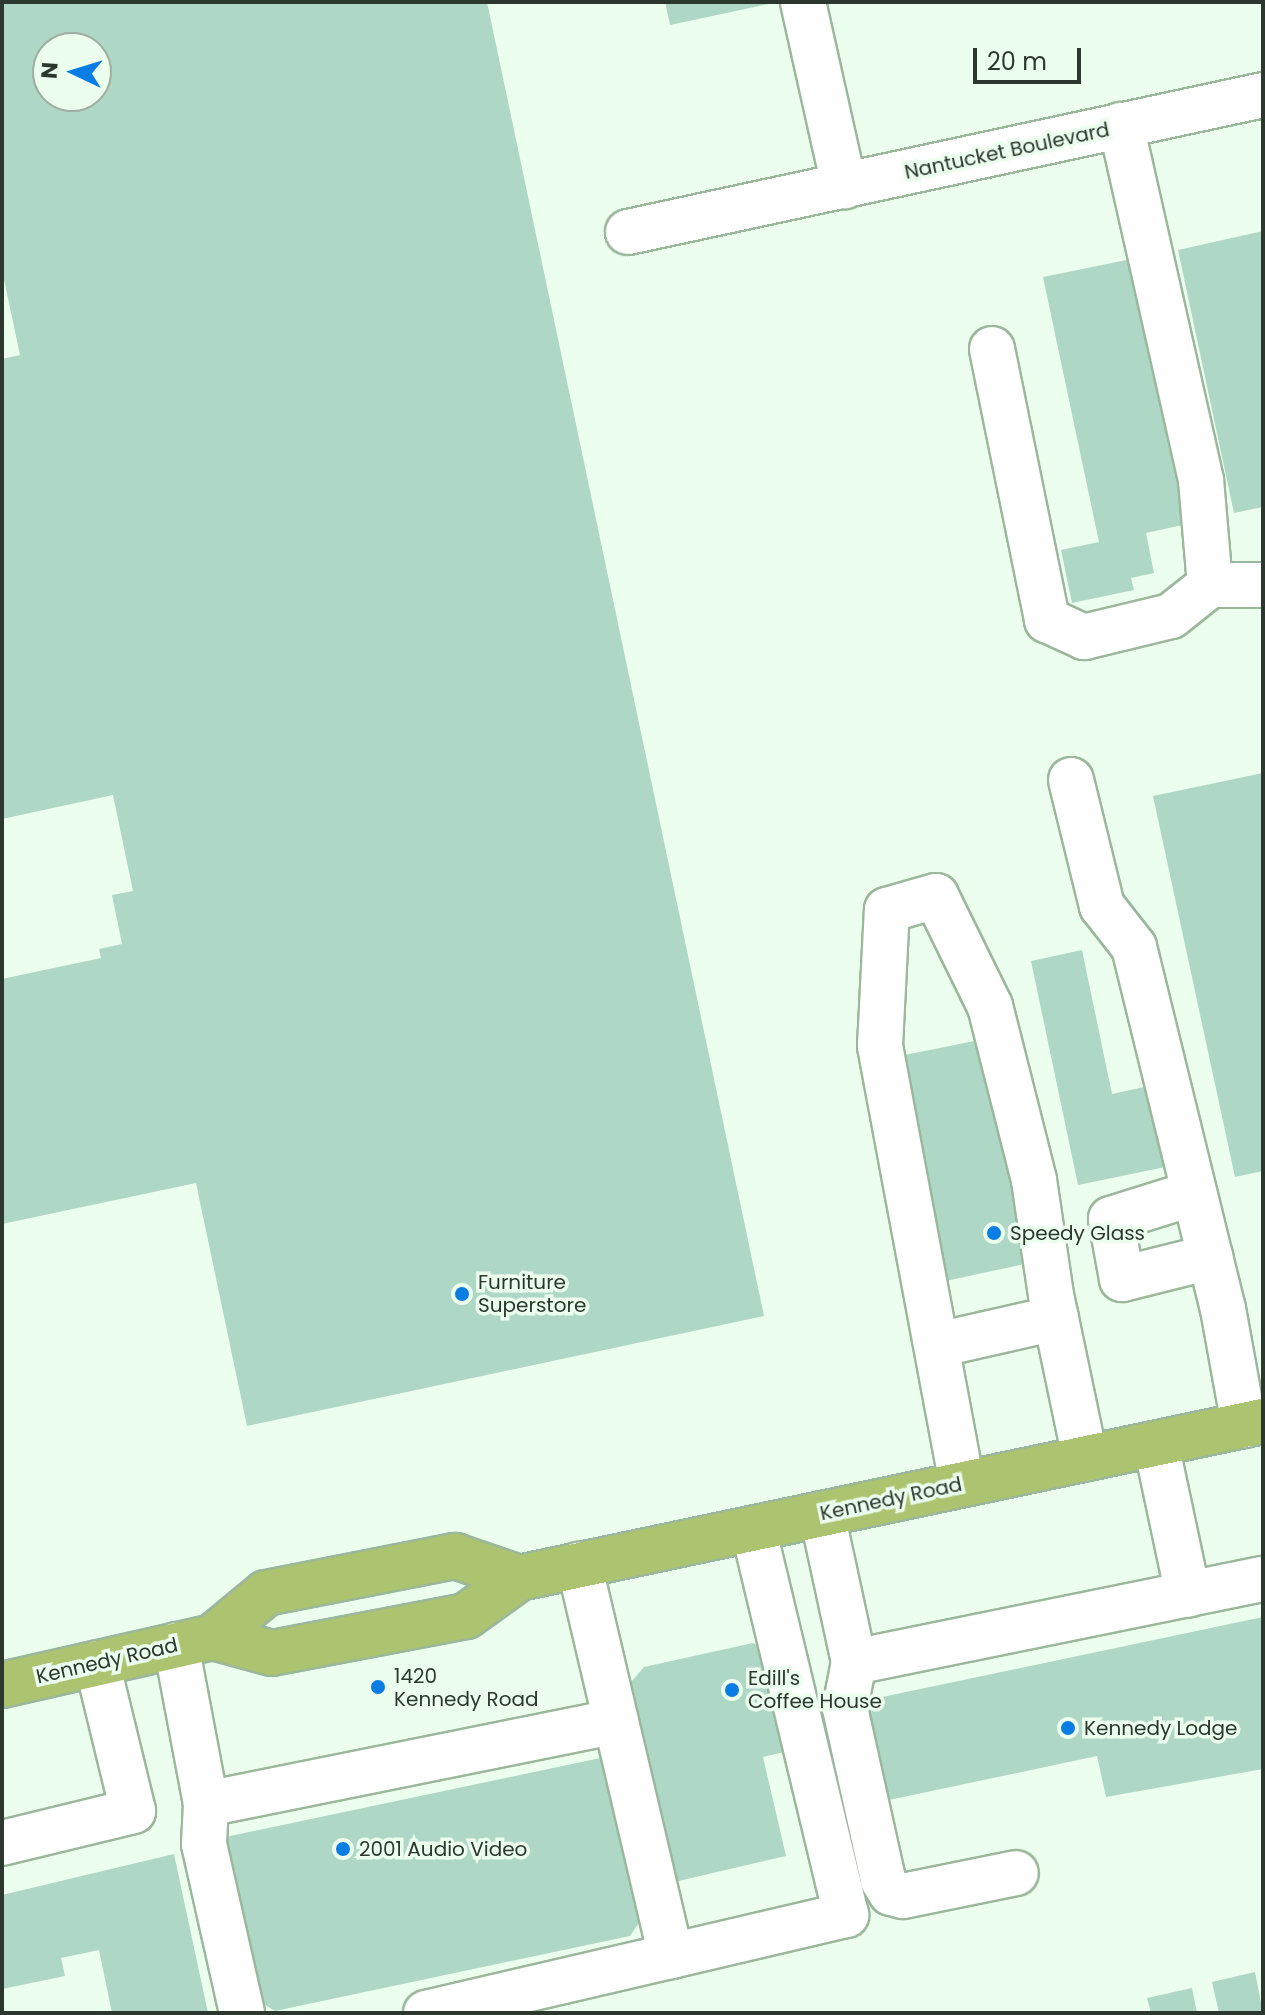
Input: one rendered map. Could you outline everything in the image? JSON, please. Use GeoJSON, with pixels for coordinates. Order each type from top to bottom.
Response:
{"type":"FeatureCollection","features":[{"type":"Feature","properties":{"kind":"main road","name":"Kennedy Road"},"geometry":{"type":"LineString","coordinates":[[194,1641],[272,1653],[466,1616],[519,1578],[1253,1423]]}},
{"type":"Feature","properties":{"kind":"main road","name":"Kennedy Road"},"geometry":{"type":"LineString","coordinates":[[2,1685],[194,1641],[266,1593],[455,1556],[519,1578]]}},
{"type":"Feature","properties":{"kind":"street"},"geometry":{"type":"LineString","coordinates":[[803,2],[844,186]]}},
{"type":"Feature","properties":{"kind":"street","name":"Nantucket Boulevard"},"geometry":{"type":"LineString","coordinates":[[628,232],[1263,95]]}},
{"type":"Feature","properties":{"kind":"street"},"geometry":{"type":"LineString","coordinates":[[1121,125],[1201,480],[1210,585]]}},
{"type":"Feature","properties":{"kind":"street"},"geometry":{"type":"LineString","coordinates":[[992,349],[1047,620],[1084,637],[1171,616],[1210,585],[1263,585]]}},
{"type":"Feature","properties":{"kind":"street"},"geometry":{"type":"LineString","coordinates":[[1071,780],[1102,906],[1134,947],[1253,1423]]}},
{"type":"Feature","properties":{"kind":"street"},"geometry":{"type":"LineString","coordinates":[[962,1484],[880,1046],[887,910],[936,896],[990,1006],[1034,1180],[1056,1318],[1085,1458]]}},
{"type":"Feature","properties":{"kind":"street"},"geometry":{"type":"LineString","coordinates":[[1194,1193],[1111,1219],[1122,1279],[1210,1257]]}},
{"type":"Feature","properties":{"kind":"street"},"geometry":{"type":"LineString","coordinates":[[937,1345],[1056,1318]]}},
{"type":"Feature","properties":{"kind":"street"},"geometry":{"type":"LineString","coordinates":[[1156,1444],[1188,1595]]}},
{"type":"Feature","properties":{"kind":"street"},"geometry":{"type":"LineString","coordinates":[[822,1514],[854,1662],[845,1708],[883,1880],[891,1893],[903,1896],[1016,1873]]}},
{"type":"Feature","properties":{"kind":"street"},"geometry":{"type":"LineString","coordinates":[[426,2013],[846,1915],[753,1529]]}},
{"type":"Feature","properties":{"kind":"street"},"geometry":{"type":"LineString","coordinates":[[579,1565],[671,1956]]}},
{"type":"Feature","properties":{"kind":"street"},"geometry":{"type":"LineString","coordinates":[[854,1662],[1263,1579]]}},
{"type":"Feature","properties":{"kind":"street"},"geometry":{"type":"LineString","coordinates":[[194,1641],[206,1804],[204,1844],[242,2013]]}},
{"type":"Feature","properties":{"kind":"street"},"geometry":{"type":"LineString","coordinates":[[2,1843],[133,1811],[97,1663]]}},
{"type":"Feature","properties":{"kind":"street"},"geometry":{"type":"LineString","coordinates":[[206,1804],[616,1721]]}},
{"type":"Feature","properties":{"kind":"building"},"geometry":{"type":"Polygon","coordinates":[[[2,2],[487,2],[764,1316],[247,1426],[196,1183],[2,1224],[2,979],[101,958],[99,949],[122,944],[112,895],[133,891],[113,795],[2,819],[2,359],[20,355],[2,270],[2,2]]]}},
{"type":"Feature","properties":{"kind":"building"},"geometry":{"type":"Polygon","coordinates":[[[665,2],[773,2],[773,3],[670,25],[665,2]]]}},
{"type":"Feature","properties":{"kind":"building"},"geometry":{"type":"Polygon","coordinates":[[[1263,231],[1263,507],[1234,513],[1178,250],[1263,231]]]}},
{"type":"Feature","properties":{"kind":"building"},"geometry":{"type":"Polygon","coordinates":[[[1146,256],[1201,521],[1146,533],[1154,573],[1131,578],[1134,590],[1072,603],[1061,550],[1099,542],[1043,277],[1146,256]]]}},
{"type":"Feature","properties":{"kind":"building"},"geometry":{"type":"Polygon","coordinates":[[[1263,773],[1263,1171],[1235,1177],[1153,796],[1263,773]]]}},
{"type":"Feature","properties":{"kind":"building"},"geometry":{"type":"Polygon","coordinates":[[[1082,950],[1112,1094],[1158,1084],[1175,1165],[1078,1185],[1031,961],[1082,950]]]}},
{"type":"Feature","properties":{"kind":"building"},"geometry":{"type":"Polygon","coordinates":[[[989,1038],[1043,1260],[941,1282],[934,1250],[941,1249],[900,1056],[989,1038]]]}},
{"type":"Feature","properties":{"kind":"building","name":"Kennedy Lodge"},"geometry":{"type":"Polygon","coordinates":[[[1263,1617],[1263,1769],[1106,1797],[1097,1756],[889,1800],[868,1700],[1263,1617]]]}},
{"type":"Feature","properties":{"kind":"building"},"geometry":{"type":"Polygon","coordinates":[[[753,1643],[772,1654],[793,1750],[763,1757],[786,1856],[670,1883],[626,1688],[644,1667],[753,1643]]]}},
{"type":"Feature","properties":{"kind":"building"},"geometry":{"type":"Polygon","coordinates":[[[610,1756],[643,1917],[630,1936],[275,2011],[254,1998],[221,1838],[610,1756]]]}},
{"type":"Feature","properties":{"kind":"building"},"geometry":{"type":"Polygon","coordinates":[[[174,1854],[208,2013],[112,2013],[99,1950],[61,1958],[65,1976],[2,1989],[2,1895],[174,1854]]]}},
{"type":"Feature","properties":{"kind":"building"},"geometry":{"type":"Polygon","coordinates":[[[1255,1972],[1263,2013],[1219,2013],[1212,1982],[1255,1972]]]}},
{"type":"Feature","properties":{"kind":"building"},"geometry":{"type":"Polygon","coordinates":[[[1192,1988],[1197,2013],[1151,2013],[1147,1998],[1192,1988]]]}},
{"type":"Feature","properties":{"kind":"place","name":"Speedy Glass"},"geometry":{"type":"Point","coordinates":[994,1233]}},
{"type":"Feature","properties":{"kind":"place","name":"Furniture Superstore"},"geometry":{"type":"Point","coordinates":[462,1294]}},
{"type":"Feature","properties":{"kind":"place","name":"1420 Kennedy Road"},"geometry":{"type":"Point","coordinates":[378,1687]}},
{"type":"Feature","properties":{"kind":"place","name":"Edill's Coffee House"},"geometry":{"type":"Point","coordinates":[732,1690]}},
{"type":"Feature","properties":{"kind":"place","name":"Kennedy Lodge"},"geometry":{"type":"Point","coordinates":[1068,1728]}},
{"type":"Feature","properties":{"kind":"place","name":"2001 Audio Video"},"geometry":{"type":"Point","coordinates":[343,1849]}}]}
